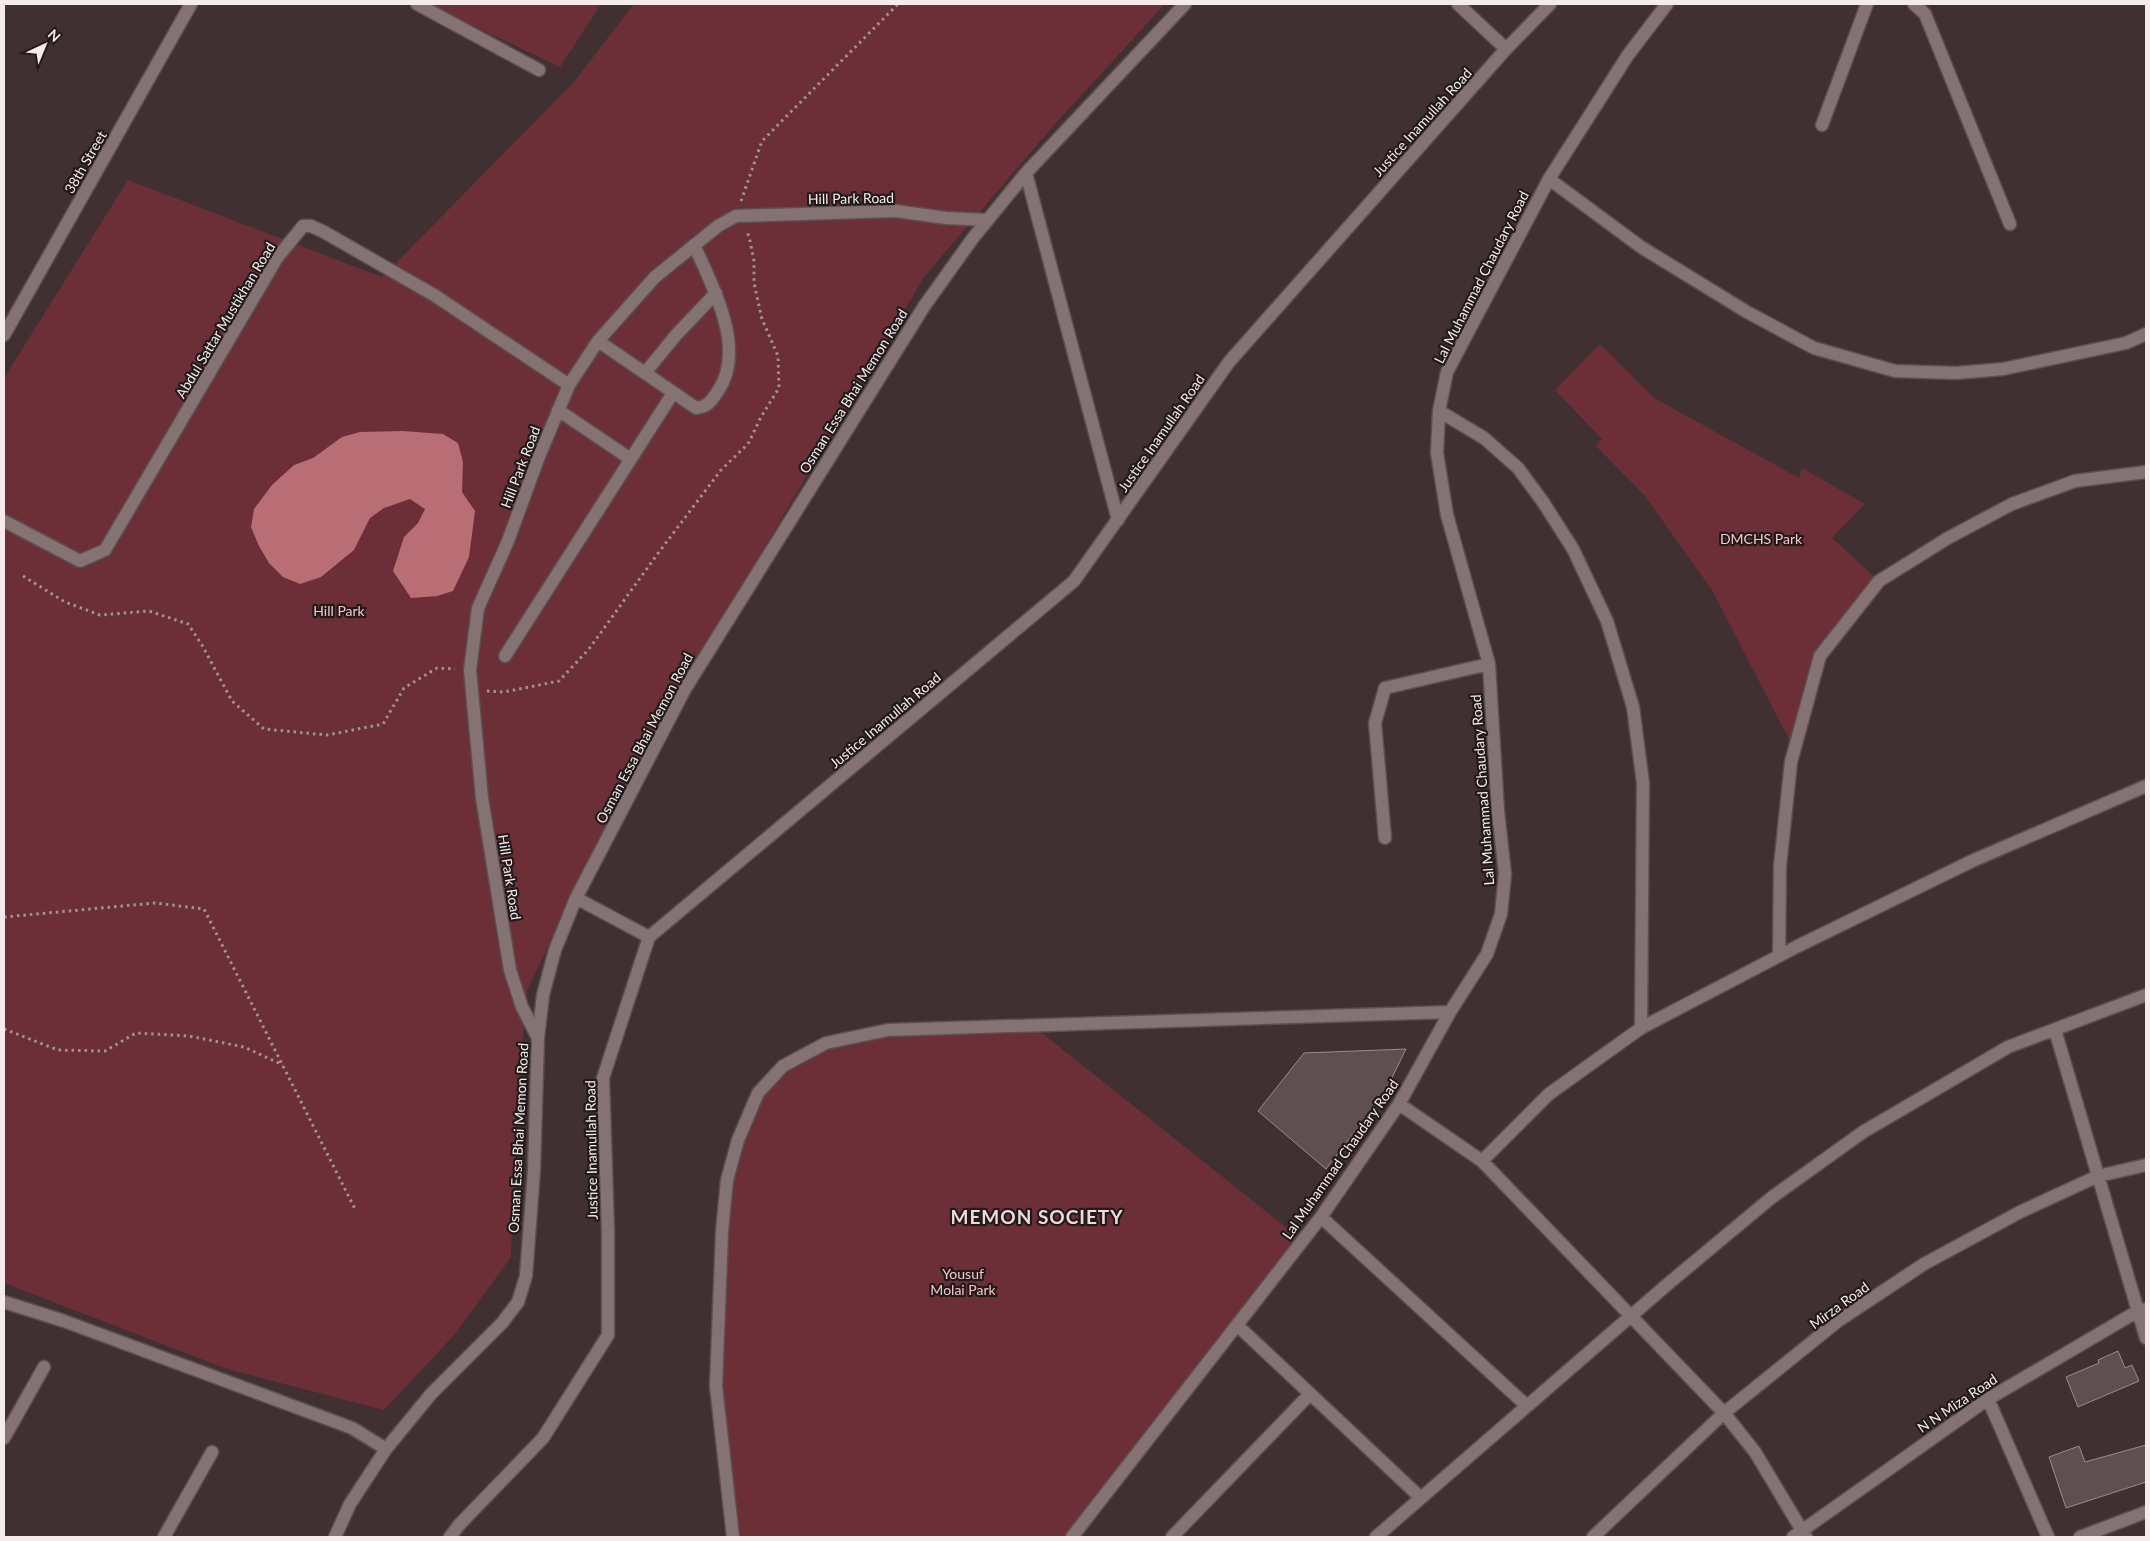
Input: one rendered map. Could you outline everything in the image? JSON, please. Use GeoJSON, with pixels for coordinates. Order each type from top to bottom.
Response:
{"type":"FeatureCollection","features":[{"type":"Feature","properties":{"kind":"street","name":"38th Street"},"geometry":{"type":"LineString","coordinates":[[4,335],[191,4]]}},
{"type":"Feature","properties":{"kind":"street"},"geometry":{"type":"LineString","coordinates":[[417,4],[539,70]]}},
{"type":"Feature","properties":{"kind":"street","name":"Osman Essa Bhai Memon Road"},"geometry":{"type":"LineString","coordinates":[[335,1537],[350,1504],[386,1449],[431,1394],[502,1323],[518,1302],[526,1276],[528,1257],[534,1170],[538,1038],[543,995],[555,950],[576,898],[685,689],[925,305],[987,220],[1026,174],[1185,4]]}},
{"type":"Feature","properties":{"kind":"street"},"geometry":{"type":"LineString","coordinates":[[1458,4],[1506,49]]}},
{"type":"Feature","properties":{"kind":"street","name":"Justice Inamullah Road"},"geometry":{"type":"LineString","coordinates":[[450,1537],[459,1525],[543,1438],[608,1334],[608,1231],[603,1078],[649,937],[1074,581],[1228,362],[1506,49],[1550,4]]}},
{"type":"Feature","properties":{"kind":"street","name":"Lal Muhammad Chaudary Road"},"geometry":{"type":"LineString","coordinates":[[1072,1537],[1321,1217],[1399,1104],[1450,1012],[1487,954],[1501,914],[1505,874],[1498,811],[1489,664],[1447,515],[1437,453],[1439,410],[1447,372],[1548,179],[1628,55],[1667,4]]}},
{"type":"Feature","properties":{"kind":"street"},"geometry":{"type":"LineString","coordinates":[[1822,125],[1867,4]]}},
{"type":"Feature","properties":{"kind":"street"},"geometry":{"type":"LineString","coordinates":[[1914,4],[1925,14],[2010,224]]}},
{"type":"Feature","properties":{"kind":"street"},"geometry":{"type":"LineString","coordinates":[[1026,174],[1118,520]]}},
{"type":"Feature","properties":{"kind":"street"},"geometry":{"type":"LineString","coordinates":[[1548,179],[1641,246],[1747,312],[1814,348],[1895,371],[1956,373],[2003,369],[2126,343],[2146,334]]}},
{"type":"Feature","properties":{"kind":"street","name":"Hill Park Road"},"geometry":{"type":"LineString","coordinates":[[538,1038],[522,1007],[510,970],[482,798],[470,670],[478,608],[508,540],[569,385],[598,341],[655,277],[718,226],[736,216],[896,211],[946,218],[987,220]]}},
{"type":"Feature","properties":{"kind":"street","name":"Abdul Sattar Mustikhan Road"},"geometry":{"type":"LineString","coordinates":[[4,521],[80,561],[105,550],[277,258],[303,226],[311,226],[324,232],[434,295],[569,385]]}},
{"type":"Feature","properties":{"kind":"street"},"geometry":{"type":"LineString","coordinates":[[598,341],[696,408],[705,407],[722,386],[728,370],[729,352],[726,324],[716,293],[694,245]]}},
{"type":"Feature","properties":{"kind":"street"},"geometry":{"type":"LineString","coordinates":[[645,373],[676,335],[716,293]]}},
{"type":"Feature","properties":{"kind":"street"},"geometry":{"type":"LineString","coordinates":[[505,656],[673,393]]}},
{"type":"Feature","properties":{"kind":"street"},"geometry":{"type":"LineString","coordinates":[[558,410],[630,458]]}},
{"type":"Feature","properties":{"kind":"street"},"geometry":{"type":"LineString","coordinates":[[1439,410],[1484,438],[1518,468],[1543,502],[1573,549],[1607,622],[1633,707],[1644,783],[1641,1028]]}},
{"type":"Feature","properties":{"kind":"street"},"geometry":{"type":"LineString","coordinates":[[1779,956],[1780,866],[1790,762],[1820,656],[1878,581],[1948,538],[2012,504],[2075,482],[2146,472]]}},
{"type":"Feature","properties":{"kind":"street"},"geometry":{"type":"LineString","coordinates":[[1385,838],[1375,724],[1385,688],[1489,664]]}},
{"type":"Feature","properties":{"kind":"street"},"geometry":{"type":"LineString","coordinates":[[1482,1161],[1549,1094],[1641,1028],[1779,956],[1972,861],[2146,786]]}},
{"type":"Feature","properties":{"kind":"street"},"geometry":{"type":"LineString","coordinates":[[576,898],[649,937]]}},
{"type":"Feature","properties":{"kind":"street"},"geometry":{"type":"LineString","coordinates":[[1376,1537],[1632,1315],[1771,1198],[1863,1132],[2008,1048],[2146,995]]}},
{"type":"Feature","properties":{"kind":"street"},"geometry":{"type":"LineString","coordinates":[[733,1537],[716,1386],[722,1232],[727,1180],[738,1140],[758,1093],[783,1066],[826,1044],[888,1030],[1450,1012]]}},
{"type":"Feature","properties":{"kind":"street"},"geometry":{"type":"LineString","coordinates":[[2055,1030],[2098,1176],[2142,1310],[2146,1338]]}},
{"type":"Feature","properties":{"kind":"street"},"geometry":{"type":"LineString","coordinates":[[1399,1104],[1482,1161],[1632,1315],[1724,1414],[1755,1452],[1800,1535]]}},
{"type":"Feature","properties":{"kind":"street","name":"Mirza Road"},"geometry":{"type":"LineString","coordinates":[[1593,1537],[1724,1414],[1838,1321],[1924,1264],[2020,1212],[2098,1176],[2146,1165]]}},
{"type":"Feature","properties":{"kind":"street"},"geometry":{"type":"LineString","coordinates":[[1321,1217],[1527,1406]]}},
{"type":"Feature","properties":{"kind":"street"},"geometry":{"type":"LineString","coordinates":[[4,1302],[64,1321],[352,1428],[386,1449]]}},
{"type":"Feature","properties":{"kind":"street","name":"N N Miza Road"},"geometry":{"type":"LineString","coordinates":[[1800,1535],[1988,1399],[2142,1310]]}},
{"type":"Feature","properties":{"kind":"street"},"geometry":{"type":"LineString","coordinates":[[1237,1325],[1421,1498]]}},
{"type":"Feature","properties":{"kind":"street"},"geometry":{"type":"LineString","coordinates":[[4,1438],[44,1367]]}},
{"type":"Feature","properties":{"kind":"street"},"geometry":{"type":"LineString","coordinates":[[1172,1537],[1310,1394]]}},
{"type":"Feature","properties":{"kind":"street"},"geometry":{"type":"LineString","coordinates":[[1988,1399],[2048,1537]]}},
{"type":"Feature","properties":{"kind":"street"},"geometry":{"type":"LineString","coordinates":[[164,1537],[212,1452]]}},
{"type":"Feature","properties":{"kind":"street"},"geometry":{"type":"LineString","coordinates":[[2080,1537],[2146,1512]]}},
{"type":"Feature","properties":{"kind":"path"},"geometry":{"type":"LineString","coordinates":[[472,691],[504,692],[559,680],[589,649],[656,556],[722,470],[748,444],[761,417],[779,388],[778,356],[762,319],[754,283],[754,261],[749,236],[736,216],[762,141],[898,4]]}},
{"type":"Feature","properties":{"kind":"path"},"geometry":{"type":"LineString","coordinates":[[23,576],[64,602],[100,615],[149,611],[188,624],[232,701],[264,729],[327,735],[383,724],[404,688],[437,668],[470,670]]}},
{"type":"Feature","properties":{"kind":"path"},"geometry":{"type":"LineString","coordinates":[[4,917],[155,903],[204,909],[356,1211]]}},
{"type":"Feature","properties":{"kind":"path"},"geometry":{"type":"LineString","coordinates":[[4,1029],[58,1050],[105,1051],[136,1033],[189,1036],[244,1047],[284,1065]]}},
{"type":"Feature","properties":{"kind":"green space"},"geometry":{"type":"Polygon","coordinates":[[[427,4],[601,4],[560,67],[427,4]]]}},
{"type":"Feature","properties":{"kind":"green space","name":"Hill Park"},"geometry":{"type":"Polygon","coordinates":[[[634,4],[1165,4],[1055,124],[924,277],[630,776],[527,990],[516,1113],[511,1257],[455,1334],[384,1410],[227,1369],[4,1283],[4,378],[128,180],[382,277],[573,83],[634,4]]]}},
{"type":"Feature","properties":{"kind":"green space","name":"DMCHS Park"},"geometry":{"type":"Polygon","coordinates":[[[1600,344],[1654,398],[1799,478],[1802,468],[1865,504],[1832,538],[1879,581],[1820,656],[1794,749],[1712,590],[1645,496],[1596,446],[1602,439],[1555,390],[1600,344]]]}},
{"type":"Feature","properties":{"kind":"green space","name":"Yousuf Molai Park"},"geometry":{"type":"Polygon","coordinates":[[[1032,1025],[1303,1241],[1071,1537],[733,1537],[716,1386],[727,1180],[758,1093],[783,1066],[826,1043],[888,1030],[1032,1025]]]}},
{"type":"Feature","properties":{"kind":"shaded area"},"geometry":{"type":"Polygon","coordinates":[[[403,431],[443,434],[458,443],[463,462],[462,492],[475,511],[469,557],[453,591],[437,596],[411,598],[393,571],[404,537],[418,523],[425,509],[410,499],[384,508],[370,518],[354,550],[321,577],[300,584],[283,577],[269,563],[251,527],[254,509],[272,485],[294,465],[313,458],[342,437],[360,432],[403,431]]]}},
{"type":"Feature","properties":{"kind":"building"},"geometry":{"type":"Polygon","coordinates":[[[1406,1049],[1384,1094],[1326,1169],[1258,1111],[1304,1053],[1406,1049]]]}},
{"type":"Feature","properties":{"kind":"building"},"geometry":{"type":"Polygon","coordinates":[[[2118,1351],[2125,1368],[2132,1365],[2139,1381],[2078,1407],[2066,1377],[2099,1363],[2098,1360],[2118,1351]]]}},
{"type":"Feature","properties":{"kind":"building"},"geometry":{"type":"Polygon","coordinates":[[[2146,1445],[2146,1482],[2066,1508],[2049,1457],[2079,1446],[2085,1462],[2146,1445]]]}},
{"type":"Feature","properties":{"kind":"district","name":"MEMON SOCIETY"},"geometry":{"type":"Point","coordinates":[1037,1216]}}]}
